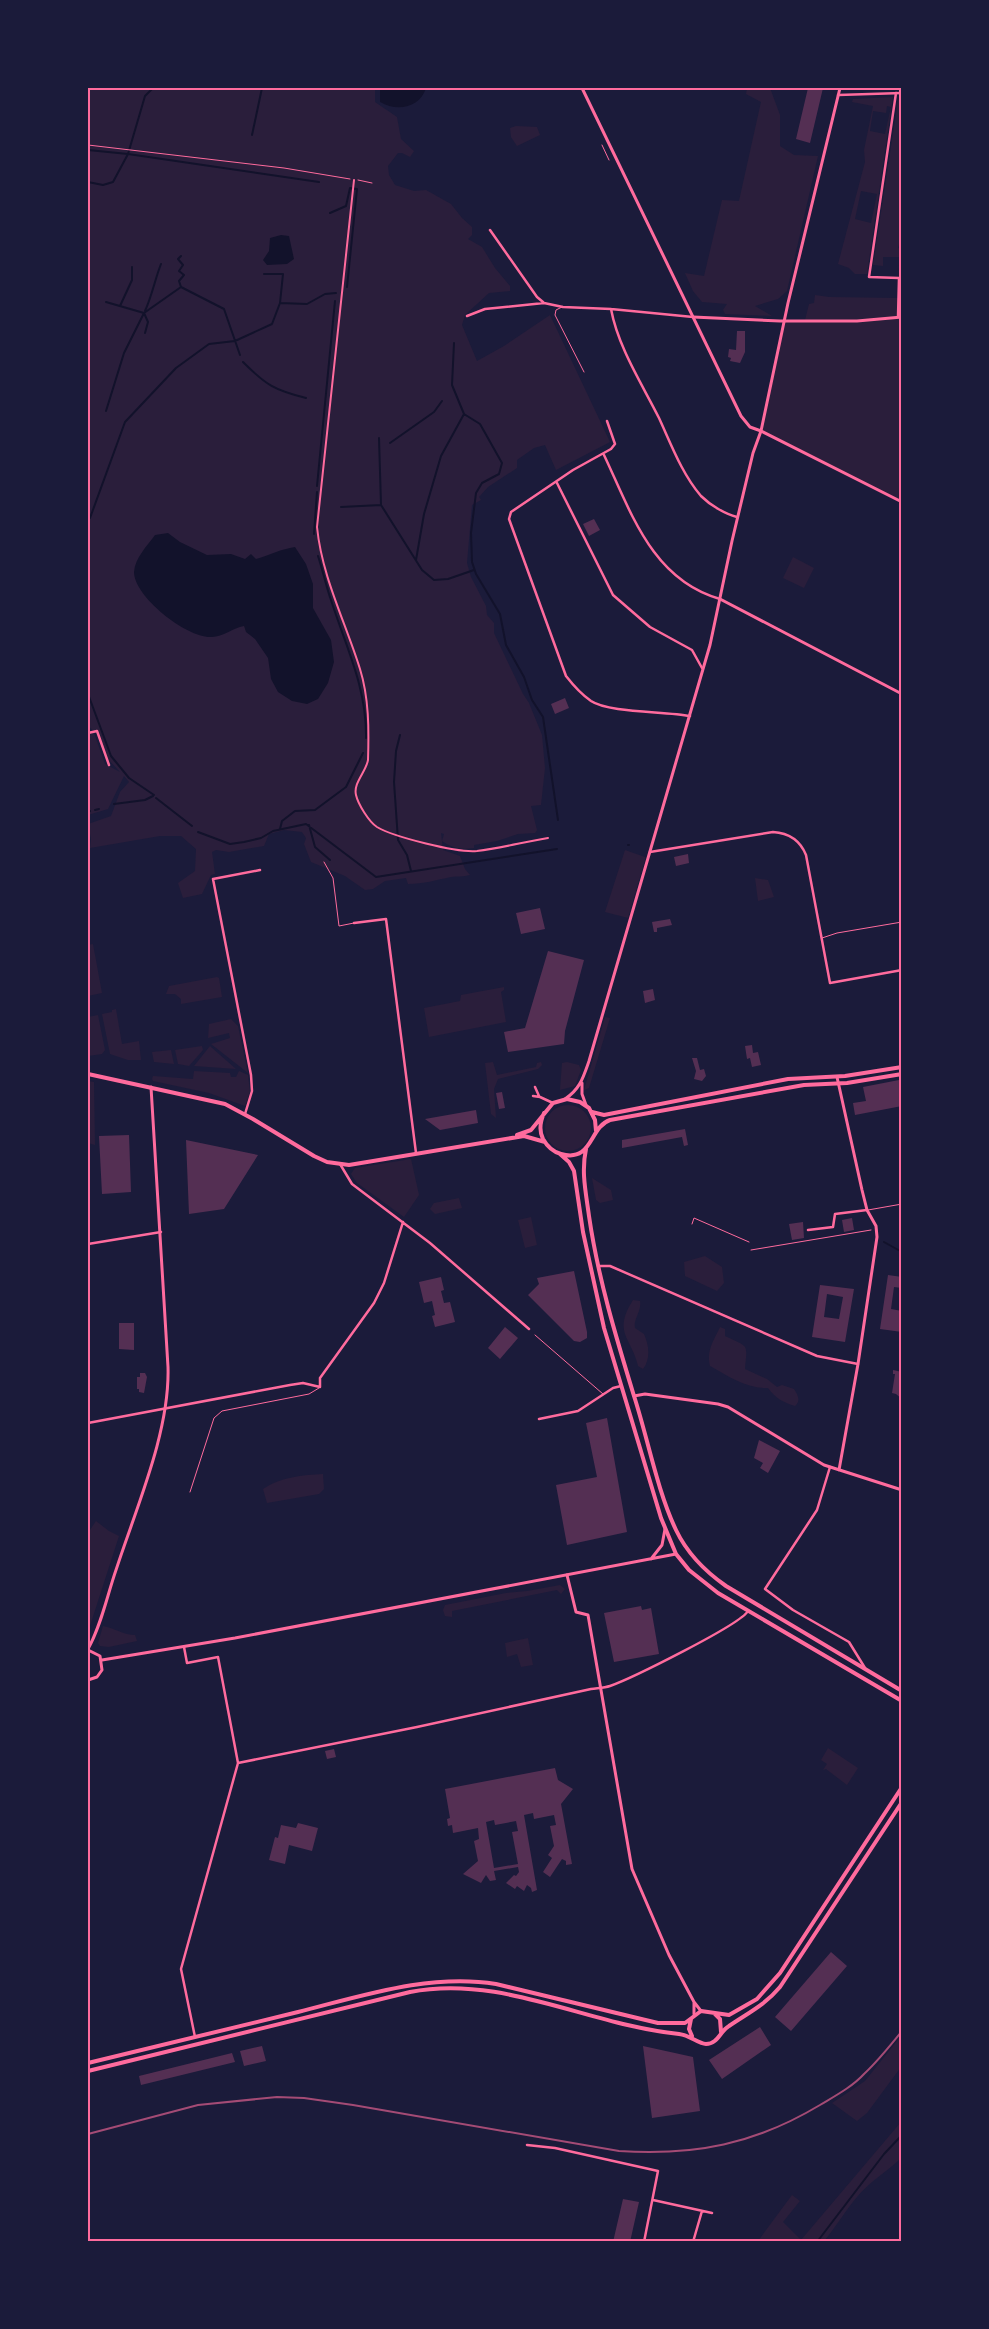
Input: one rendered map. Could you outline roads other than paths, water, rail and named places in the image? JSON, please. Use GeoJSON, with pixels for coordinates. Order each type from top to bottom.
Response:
{"type":"FeatureCollection","features":[{"type":"Feature","properties":{"kind":"main road"},"geometry":{"type":"LineString","coordinates":[[582,88],[743,419],[750,427],[902,502]]}},
{"type":"Feature","properties":{"kind":"main road"},"geometry":{"type":"LineString","coordinates":[[596,1133],[596,1124],[592,1112],[586,1105],[582,1094],[582,1082],[703,670],[737,517],[761,431],[840,88]]}},
{"type":"Feature","properties":{"kind":"main road"},"geometry":{"type":"LineString","coordinates":[[693,318],[857,321],[900,317]]}},
{"type":"Feature","properties":{"kind":"main road"},"geometry":{"type":"LineString","coordinates":[[720,599],[902,694]]}},
{"type":"Feature","properties":{"kind":"main road"},"geometry":{"type":"LineString","coordinates":[[592,1112],[604,1115],[788,1079],[837,1077],[902,1066]]}},
{"type":"Feature","properties":{"kind":"main road"},"geometry":{"type":"LineString","coordinates":[[88,1074],[225,1104],[246,1114],[314,1156],[340,1164],[508,1138],[527,1136],[545,1142],[569,1162],[574,1171],[590,1271],[604,1328],[665,1528],[676,1554],[710,1588],[902,1701]]}},
{"type":"Feature","properties":{"kind":"main road"},"geometry":{"type":"LineString","coordinates":[[902,1074],[838,1083],[804,1085],[606,1121],[586,1148],[583,1174],[598,1266],[608,1308],[671,1518],[686,1548],[704,1568],[726,1586],[902,1691]]}},
{"type":"Feature","properties":{"kind":"main road"},"geometry":{"type":"LineString","coordinates":[[837,1077],[867,1210],[875,1224],[877,1237],[858,1364],[839,1470]]}},
{"type":"Feature","properties":{"kind":"main road"},"geometry":{"type":"LineString","coordinates":[[508,1138],[531,1130],[553,1103],[564,1099],[576,1091],[582,1082]]}},
{"type":"Feature","properties":{"kind":"main road"},"geometry":{"type":"LineString","coordinates":[[88,1680],[101,1674],[102,1660],[100,1656],[88,1650],[137,1507],[165,1409],[168,1372],[151,1087]]}},
{"type":"Feature","properties":{"kind":"main road"},"geometry":{"type":"LineString","coordinates":[[564,1099],[574,1100],[586,1105]]}},
{"type":"Feature","properties":{"kind":"main road"},"geometry":{"type":"LineString","coordinates":[[544,1113],[540,1128],[545,1142]]}},
{"type":"Feature","properties":{"kind":"main road"},"geometry":{"type":"LineString","coordinates":[[560,1154],[572,1155],[586,1148]]}},
{"type":"Feature","properties":{"kind":"main road"},"geometry":{"type":"LineString","coordinates":[[634,1396],[645,1394],[728,1407],[782,1441],[830,1467],[902,1490]]}},
{"type":"Feature","properties":{"kind":"main road"},"geometry":{"type":"LineString","coordinates":[[651,1559],[662,1545],[665,1528]]}},
{"type":"Feature","properties":{"kind":"main road"},"geometry":{"type":"LineString","coordinates":[[102,1660],[184,1647],[651,1559],[676,1554],[686,1548]]}},
{"type":"Feature","properties":{"kind":"main road"},"geometry":{"type":"LineString","coordinates":[[567,1575],[576,1612],[588,1615],[632,1869],[669,1955],[694,2002],[701,2011]]}},
{"type":"Feature","properties":{"kind":"main road"},"geometry":{"type":"LineString","coordinates":[[88,2063],[421,1984],[456,1980],[483,1982],[658,2023],[679,2024],[701,2011],[729,2016],[757,1999],[780,1973],[902,1787]]}},
{"type":"Feature","properties":{"kind":"main road"},"geometry":{"type":"LineString","coordinates":[[694,2002],[693,2016],[689,2029],[692,2036],[701,2043],[707,2044],[716,2041],[729,2026],[751,2014],[774,1995],[902,1802]]}},
{"type":"Feature","properties":{"kind":"main road"},"geometry":{"type":"LineString","coordinates":[[811,1926],[811,1932],[816,1933]]}},
{"type":"Feature","properties":{"kind":"main road"},"geometry":{"type":"LineString","coordinates":[[88,2072],[410,1992],[442,1987],[477,1988],[645,2029],[692,2036]]}},
{"type":"Feature","properties":{"kind":"main road"},"geometry":{"type":"LineString","coordinates":[[713,2012],[720,2018],[721,2034]]}},
{"type":"Feature","properties":{"kind":"street"},"geometry":{"type":"LineString","coordinates":[[838,96],[902,93]]}},
{"type":"Feature","properties":{"kind":"street"},"geometry":{"type":"LineString","coordinates":[[896,94],[869,277],[899,278],[900,317]]}},
{"type":"Feature","properties":{"kind":"street"},"geometry":{"type":"LineString","coordinates":[[354,180],[316,527],[320,552],[334,599],[360,670],[368,706],[367,768],[356,786],[356,795],[375,826],[455,851],[467,851],[548,838]]}},
{"type":"Feature","properties":{"kind":"street"},"geometry":{"type":"LineString","coordinates":[[490,230],[537,297],[544,303]]}},
{"type":"Feature","properties":{"kind":"street"},"geometry":{"type":"LineString","coordinates":[[467,316],[485,309],[544,303],[562,307],[611,309],[693,318]]}},
{"type":"Feature","properties":{"kind":"street"},"geometry":{"type":"LineString","coordinates":[[611,309],[613,322],[688,478],[702,497],[737,517]]}},
{"type":"Feature","properties":{"kind":"street"},"geometry":{"type":"LineString","coordinates":[[607,421],[615,444],[604,455],[573,470],[557,483],[511,512],[509,519],[566,676],[578,691],[592,702],[615,708],[675,712],[690,716]]}},
{"type":"Feature","properties":{"kind":"street"},"geometry":{"type":"LineString","coordinates":[[604,455],[646,543],[671,574],[720,599]]}},
{"type":"Feature","properties":{"kind":"street"},"geometry":{"type":"LineString","coordinates":[[557,483],[613,595],[650,627],[692,650],[703,670]]}},
{"type":"Feature","properties":{"kind":"street"},"geometry":{"type":"LineString","coordinates":[[88,733],[97,730],[109,764]]}},
{"type":"Feature","properties":{"kind":"street"},"geometry":{"type":"LineString","coordinates":[[650,852],[780,832],[797,840],[806,855],[830,983],[902,970]]}},
{"type":"Feature","properties":{"kind":"street"},"geometry":{"type":"LineString","coordinates":[[246,1114],[252,1091],[250,1075],[213,879],[260,870]]}},
{"type":"Feature","properties":{"kind":"street"},"geometry":{"type":"LineString","coordinates":[[354,924],[386,919],[416,1153]]}},
{"type":"Feature","properties":{"kind":"street"},"geometry":{"type":"LineString","coordinates":[[535,1087],[540,1097]]}},
{"type":"Feature","properties":{"kind":"street"},"geometry":{"type":"LineString","coordinates":[[533,1096],[553,1103]]}},
{"type":"Feature","properties":{"kind":"street"},"geometry":{"type":"LineString","coordinates":[[340,1164],[352,1184],[480,1284],[529,1329]]}},
{"type":"Feature","properties":{"kind":"street"},"geometry":{"type":"LineString","coordinates":[[808,1230],[832,1227],[835,1214],[867,1210]]}},
{"type":"Feature","properties":{"kind":"street"},"geometry":{"type":"LineString","coordinates":[[88,1423],[290,1385],[303,1383],[320,1387],[320,1378],[374,1303],[384,1283],[403,1222]]}},
{"type":"Feature","properties":{"kind":"street"},"geometry":{"type":"LineString","coordinates":[[88,1244],[160,1232]]}},
{"type":"Feature","properties":{"kind":"street"},"geometry":{"type":"LineString","coordinates":[[598,1266],[604,1264],[610,1266],[817,1356],[858,1364]]}},
{"type":"Feature","properties":{"kind":"street"},"geometry":{"type":"LineString","coordinates":[[539,1419],[578,1411],[603,1394],[621,1386]]}},
{"type":"Feature","properties":{"kind":"street"},"geometry":{"type":"LineString","coordinates":[[830,1467],[817,1510],[765,1589],[794,1610],[849,1642],[867,1671]]}},
{"type":"Feature","properties":{"kind":"street"},"geometry":{"type":"LineString","coordinates":[[238,1763],[608,1687],[660,1664],[744,1616],[748,1610]]}},
{"type":"Feature","properties":{"kind":"street"},"geometry":{"type":"LineString","coordinates":[[184,1647],[187,1663],[218,1657],[238,1763],[181,1969],[195,2037]]}},
{"type":"Feature","properties":{"kind":"street"},"geometry":{"type":"LineString","coordinates":[[477,1988],[483,1982]]}},
{"type":"Feature","properties":{"kind":"street"},"geometry":{"type":"LineString","coordinates":[[528,2145],[555,2148],[658,2171],[654,2200],[644,2242]]}},
{"type":"Feature","properties":{"kind":"street"},"geometry":{"type":"LineString","coordinates":[[654,2200],[712,2213]]}},
{"type":"Feature","properties":{"kind":"street"},"geometry":{"type":"LineString","coordinates":[[693,2242],[702,2211]]}},
{"type":"Feature","properties":{"kind":"lane"},"geometry":{"type":"LineString","coordinates":[[562,307],[556,310],[555,315],[584,372]]}},
{"type":"Feature","properties":{"kind":"lane"},"geometry":{"type":"LineString","coordinates":[[324,862],[333,878],[339,926],[354,924]]}},
{"type":"Feature","properties":{"kind":"lane"},"geometry":{"type":"LineString","coordinates":[[822,938],[838,933],[902,922]]}},
{"type":"Feature","properties":{"kind":"lane"},"geometry":{"type":"LineString","coordinates":[[867,1210],[902,1204]]}},
{"type":"Feature","properties":{"kind":"lane"},"geometry":{"type":"LineString","coordinates":[[692,1224],[694,1218],[749,1242]]}},
{"type":"Feature","properties":{"kind":"lane"},"geometry":{"type":"LineString","coordinates":[[535,1335],[603,1394]]}},
{"type":"Feature","properties":{"kind":"lane"},"geometry":{"type":"LineString","coordinates":[[190,1492],[214,1418],[222,1411],[309,1394],[320,1387]]}},
{"type":"Feature","properties":{"kind":"waterway"},"geometry":{"type":"LineString","coordinates":[[88,182],[103,185],[113,182],[128,154],[145,96],[153,88]]}},
{"type":"Feature","properties":{"kind":"waterway"},"geometry":{"type":"LineString","coordinates":[[252,135],[262,88]]}},
{"type":"Feature","properties":{"kind":"waterway"},"geometry":{"type":"LineString","coordinates":[[88,150],[128,154],[319,182]]}},
{"type":"Feature","properties":{"kind":"waterway"},"geometry":{"type":"LineString","coordinates":[[330,213],[346,206],[350,188],[357,189],[347,287]]}},
{"type":"Feature","properties":{"kind":"waterway"},"geometry":{"type":"LineString","coordinates":[[181,256],[178,259],[183,265],[179,271],[184,275],[179,281],[181,287]]}},
{"type":"Feature","properties":{"kind":"waterway"},"geometry":{"type":"LineString","coordinates":[[145,311],[161,264]]}},
{"type":"Feature","properties":{"kind":"waterway"},"geometry":{"type":"LineString","coordinates":[[120,306],[132,280],[132,267]]}},
{"type":"Feature","properties":{"kind":"waterway"},"geometry":{"type":"LineString","coordinates":[[264,274],[283,274],[280,303]]}},
{"type":"Feature","properties":{"kind":"waterway"},"geometry":{"type":"LineString","coordinates":[[106,411],[124,353],[144,313],[181,287],[224,309],[240,355]]}},
{"type":"Feature","properties":{"kind":"waterway"},"geometry":{"type":"LineString","coordinates":[[90,518],[125,422],[176,368],[209,344],[235,341],[272,324],[280,303],[307,304],[325,294],[336,293]]}},
{"type":"Feature","properties":{"kind":"waterway"},"geometry":{"type":"LineString","coordinates":[[317,486],[335,301]]}},
{"type":"Feature","properties":{"kind":"waterway"},"geometry":{"type":"LineString","coordinates":[[106,302],[144,313],[148,322],[145,333]]}},
{"type":"Feature","properties":{"kind":"waterway"},"geometry":{"type":"LineString","coordinates":[[454,343],[452,385],[464,414],[480,424],[502,463],[499,474],[482,483],[476,493],[471,533],[472,562],[476,574],[500,614],[506,645],[524,677],[532,700],[543,717],[558,820]]}},
{"type":"Feature","properties":{"kind":"waterway"},"geometry":{"type":"LineString","coordinates":[[243,362],[271,386],[306,398]]}},
{"type":"Feature","properties":{"kind":"waterway"},"geometry":{"type":"LineString","coordinates":[[390,443],[434,412],[442,401]]}},
{"type":"Feature","properties":{"kind":"waterway"},"geometry":{"type":"LineString","coordinates":[[416,560],[424,514],[441,456],[464,414]]}},
{"type":"Feature","properties":{"kind":"waterway"},"geometry":{"type":"LineString","coordinates":[[379,438],[381,505],[422,570],[434,580],[448,579],[474,570]]}},
{"type":"Feature","properties":{"kind":"waterway"},"geometry":{"type":"LineString","coordinates":[[314,534],[317,492]]}},
{"type":"Feature","properties":{"kind":"waterway"},"geometry":{"type":"LineString","coordinates":[[341,507],[381,505]]}},
{"type":"Feature","properties":{"kind":"waterway"},"geometry":{"type":"LineString","coordinates":[[318,556],[359,685],[363,702],[366,738]]}},
{"type":"Feature","properties":{"kind":"waterway"},"geometry":{"type":"LineString","coordinates":[[88,694],[111,756],[129,778],[154,795]]}},
{"type":"Feature","properties":{"kind":"waterway"},"geometry":{"type":"LineString","coordinates":[[400,735],[396,751],[394,782],[398,840],[407,855],[411,871]]}},
{"type":"Feature","properties":{"kind":"waterway"},"geometry":{"type":"LineString","coordinates":[[280,829],[282,821],[295,811],[315,810],[346,787],[363,753]]}},
{"type":"Feature","properties":{"kind":"waterway"},"geometry":{"type":"LineString","coordinates":[[114,804],[145,800],[153,796]]}},
{"type":"Feature","properties":{"kind":"waterway"},"geometry":{"type":"LineString","coordinates":[[156,798],[192,826]]}},
{"type":"Feature","properties":{"kind":"waterway"},"geometry":{"type":"LineString","coordinates":[[95,810],[99,809]]}},
{"type":"Feature","properties":{"kind":"waterway"},"geometry":{"type":"LineString","coordinates":[[198,832],[230,844],[261,838],[273,831],[306,824],[376,877],[557,849]]}},
{"type":"Feature","properties":{"kind":"waterway"},"geometry":{"type":"LineString","coordinates":[[309,825],[315,847],[330,860]]}},
{"type":"Feature","properties":{"kind":"waterway"},"geometry":{"type":"LineString","coordinates":[[884,1242],[902,1252]]}},
{"type":"Feature","properties":{"kind":"waterway"},"geometry":{"type":"LineString","coordinates":[[817,2242],[884,2154],[902,2135]]}},
{"type":"Feature","properties":{"kind":"railway"},"geometry":{"type":"LineString","coordinates":[[88,2134],[198,2105],[277,2097],[304,2098],[353,2105],[619,2151],[647,2152],[699,2149],[748,2138],[772,2129],[820,2105],[859,2079],[879,2059],[902,2031]]}}]}
